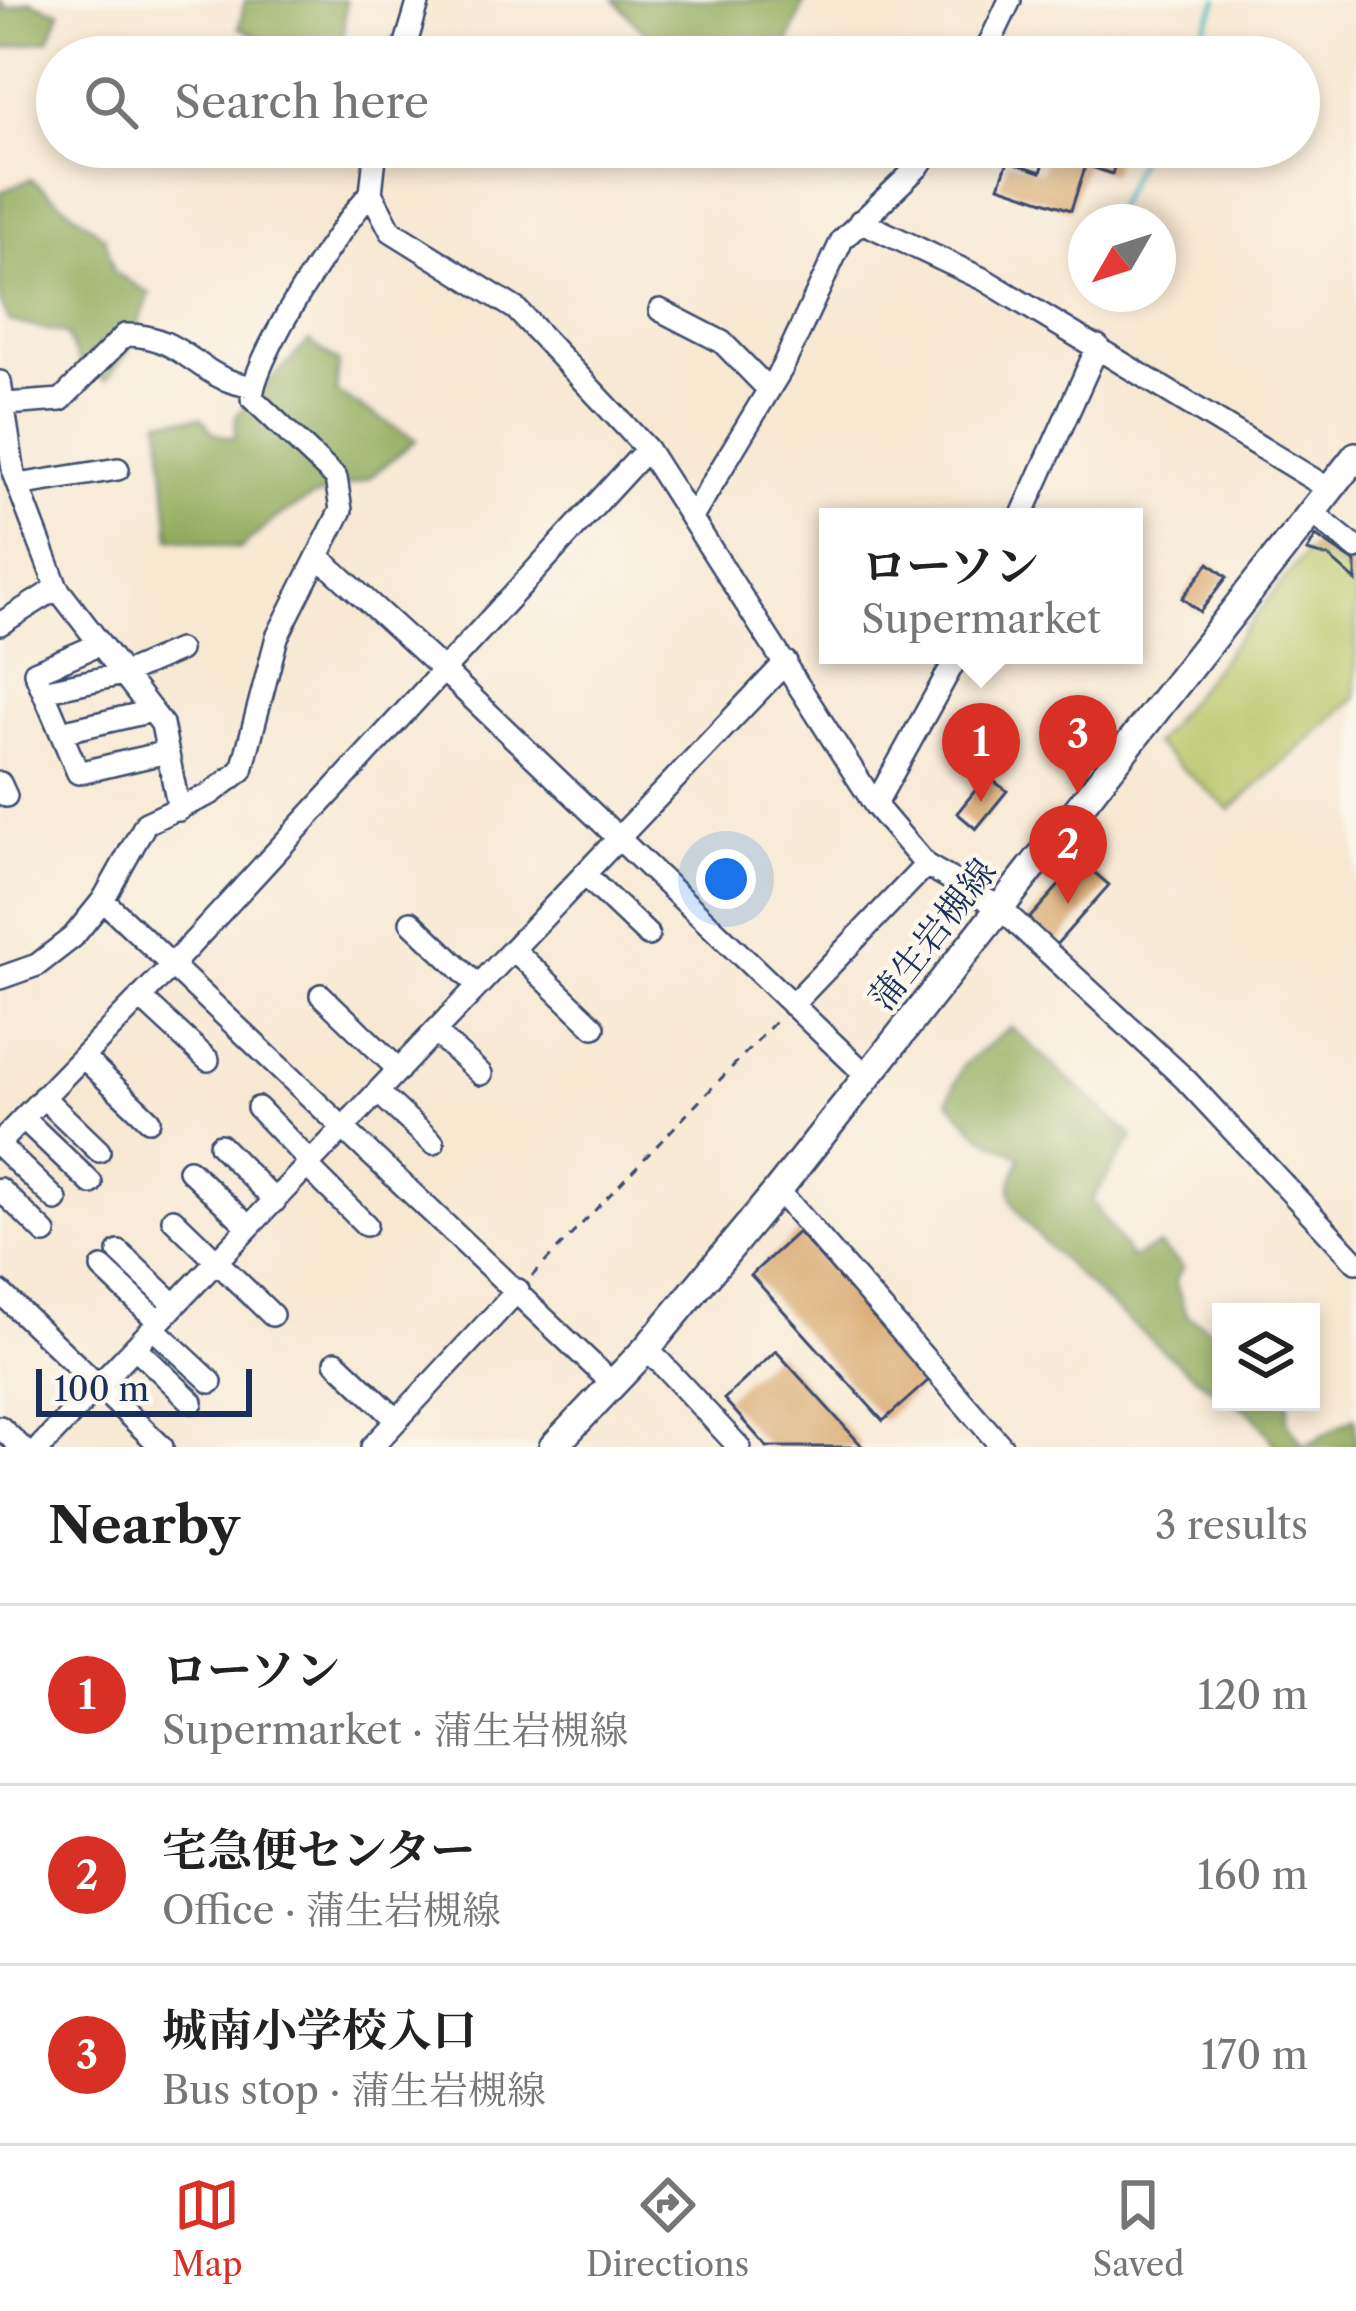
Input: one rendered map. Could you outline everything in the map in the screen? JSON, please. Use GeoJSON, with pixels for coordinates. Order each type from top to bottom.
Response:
{"type":"FeatureCollection","features":[{"type":"Feature","properties":{"kind":"main road","name":"蒲生岩槻線"},"geometry":{"type":"LineString","coordinates":[[564,1444],[778,1190],[1356,456]]}},
{"type":"Feature","properties":{"kind":"street"},"geometry":{"type":"LineString","coordinates":[[408,36],[418,0]]}},
{"type":"Feature","properties":{"kind":"street"},"geometry":{"type":"LineString","coordinates":[[992,36],[1010,0]]}},
{"type":"Feature","properties":{"kind":"street"},"geometry":{"type":"LineString","coordinates":[[374,168],[371,193],[391,231],[516,309],[647,449],[694,514],[875,805],[926,865],[999,907],[1185,1079],[1356,1262]]}},
{"type":"Feature","properties":{"kind":"street"},"geometry":{"type":"LineString","coordinates":[[694,514],[810,316],[842,240],[917,168]]}},
{"type":"Feature","properties":{"kind":"street"},"geometry":{"type":"LineString","coordinates":[[0,978],[37,964],[73,937],[103,900],[146,823],[178,810],[242,770],[277,637],[341,510],[336,478],[252,398],[253,386],[276,336],[353,213],[371,193]]}},
{"type":"Feature","properties":{"kind":"street"},"geometry":{"type":"LineString","coordinates":[[860,221],[985,280],[1331,490]]}},
{"type":"Feature","properties":{"kind":"street"},"geometry":{"type":"LineString","coordinates":[[660,310],[722,342],[769,390]]}},
{"type":"Feature","properties":{"kind":"street"},"geometry":{"type":"LineString","coordinates":[[178,810],[162,724],[57,588],[21,494],[4,433],[3,393],[61,400],[125,335],[150,334],[174,343],[225,384],[253,386]]}},
{"type":"Feature","properties":{"kind":"street"},"geometry":{"type":"LineString","coordinates":[[1025,508],[1098,346]]}},
{"type":"Feature","properties":{"kind":"street"},"geometry":{"type":"LineString","coordinates":[[56,1200],[0,1144],[172,965],[647,449]]}},
{"type":"Feature","properties":{"kind":"street"},"geometry":{"type":"LineString","coordinates":[[0,508],[21,494],[118,469]]}},
{"type":"Feature","properties":{"kind":"street"},"geometry":{"type":"LineString","coordinates":[[1314,514],[1356,548]]}},
{"type":"Feature","properties":{"kind":"street"},"geometry":{"type":"LineString","coordinates":[[320,559],[445,671],[866,1076]]}},
{"type":"Feature","properties":{"kind":"street"},"geometry":{"type":"LineString","coordinates":[[0,624],[57,588]]}},
{"type":"Feature","properties":{"kind":"street"},"geometry":{"type":"LineString","coordinates":[[100,644],[35,672],[78,773],[167,752]]}},
{"type":"Feature","properties":{"kind":"street"},"geometry":{"type":"LineString","coordinates":[[43,691],[123,674],[179,650]]}},
{"type":"Feature","properties":{"kind":"street"},"geometry":{"type":"LineString","coordinates":[[40,1447],[786,662]]}},
{"type":"Feature","properties":{"kind":"street"},"geometry":{"type":"LineString","coordinates":[[875,805],[953,664]]}},
{"type":"Feature","properties":{"kind":"street"},"geometry":{"type":"LineString","coordinates":[[61,732],[152,711]]}},
{"type":"Feature","properties":{"kind":"street"},"geometry":{"type":"LineString","coordinates":[[792,1005],[926,865]]}},
{"type":"Feature","properties":{"kind":"street"},"geometry":{"type":"LineString","coordinates":[[584,874],[648,935]]}},
{"type":"Feature","properties":{"kind":"street"},"geometry":{"type":"LineString","coordinates":[[103,900],[613,1384]]}},
{"type":"Feature","properties":{"kind":"street"},"geometry":{"type":"LineString","coordinates":[[411,922],[478,986]]}},
{"type":"Feature","properties":{"kind":"street"},"geometry":{"type":"LineString","coordinates":[[513,949],[594,1027]]}},
{"type":"Feature","properties":{"kind":"street"},"geometry":{"type":"LineString","coordinates":[[322,995],[399,1070]]}},
{"type":"Feature","properties":{"kind":"street"},"geometry":{"type":"LineString","coordinates":[[140,997],[208,1060]]}},
{"type":"Feature","properties":{"kind":"street"},"geometry":{"type":"LineString","coordinates":[[435,1031],[481,1074]]}},
{"type":"Feature","properties":{"kind":"street"},"geometry":{"type":"LineString","coordinates":[[82,1057],[149,1120]]}},
{"type":"Feature","properties":{"kind":"street"},"geometry":{"type":"LineString","coordinates":[[378,1092],[433,1143]]}},
{"type":"Feature","properties":{"kind":"street"},"geometry":{"type":"LineString","coordinates":[[44,1097],[99,1151]]}},
{"type":"Feature","properties":{"kind":"street"},"geometry":{"type":"LineString","coordinates":[[258,1108],[366,1225]]}},
{"type":"Feature","properties":{"kind":"street"},"geometry":{"type":"LineString","coordinates":[[23,1118],[91,1183]]}},
{"type":"Feature","properties":{"kind":"street"},"geometry":{"type":"LineString","coordinates":[[220,1145],[274,1201]]}},
{"type":"Feature","properties":{"kind":"street"},"geometry":{"type":"LineString","coordinates":[[189,1170],[249,1227]]}},
{"type":"Feature","properties":{"kind":"street"},"geometry":{"type":"LineString","coordinates":[[0,1190],[45,1234]]}},
{"type":"Feature","properties":{"kind":"street"},"geometry":{"type":"LineString","coordinates":[[778,1190],[1002,1447]]}},
{"type":"Feature","properties":{"kind":"street"},"geometry":{"type":"LineString","coordinates":[[173,1219],[272,1315]]}},
{"type":"Feature","properties":{"kind":"street"},"geometry":{"type":"LineString","coordinates":[[119,1252],[175,1305]]}},
{"type":"Feature","properties":{"kind":"street"},"geometry":{"type":"LineString","coordinates":[[102,1268],[211,1382]]}},
{"type":"Feature","properties":{"kind":"street"},"geometry":{"type":"LineString","coordinates":[[372,1447],[518,1290]]}},
{"type":"Feature","properties":{"kind":"street"},"geometry":{"type":"LineString","coordinates":[[0,1292],[162,1447]]}},
{"type":"Feature","properties":{"kind":"street"},"geometry":{"type":"LineString","coordinates":[[135,1347],[192,1402]]}},
{"type":"Feature","properties":{"kind":"street"},"geometry":{"type":"LineString","coordinates":[[647,1348],[739,1447]]}},
{"type":"Feature","properties":{"kind":"street"},"geometry":{"type":"LineString","coordinates":[[336,1362],[397,1420]]}},
{"type":"Feature","properties":{"kind":"street"},"geometry":{"type":"LineString","coordinates":[[0,1427],[21,1447]]}},
{"type":"Feature","properties":{"kind":"path"},"geometry":{"type":"LineString","coordinates":[[518,1290],[792,1005]]}},
{"type":"Feature","properties":{"kind":"green space"},"geometry":{"type":"Polygon","coordinates":[[[0,0],[7,9],[30,1],[60,12],[51,36],[36,36],[36,42],[0,49],[0,0]]]}},
{"type":"Feature","properties":{"kind":"green space"},"geometry":{"type":"Polygon","coordinates":[[[245,0],[346,0],[343,36],[256,36],[239,28],[245,0]]]}},
{"type":"Feature","properties":{"kind":"green space"},"geometry":{"type":"Polygon","coordinates":[[[614,0],[805,0],[791,36],[648,36],[614,0]]]}},
{"type":"Feature","properties":{"kind":"green space"},"geometry":{"type":"Polygon","coordinates":[[[31,179],[105,237],[114,272],[150,294],[128,351],[106,380],[82,368],[66,334],[9,321],[0,303],[0,192],[31,179]]]}},
{"type":"Feature","properties":{"kind":"green space"},"geometry":{"type":"Polygon","coordinates":[[[309,341],[339,363],[336,392],[416,440],[368,479],[311,498],[276,518],[240,549],[170,538],[160,420],[202,418],[213,433],[235,439],[236,416],[309,341]]]}},
{"type":"Feature","properties":{"kind":"green space"},"geometry":{"type":"Polygon","coordinates":[[[1307,551],[1329,557],[1356,581],[1356,697],[1230,810],[1154,744],[1307,551]]]}},
{"type":"Feature","properties":{"kind":"green space"},"geometry":{"type":"Polygon","coordinates":[[[1011,1027],[1133,1137],[1092,1200],[1131,1258],[1159,1245],[1183,1267],[1175,1280],[1186,1315],[1212,1329],[1212,1388],[1142,1333],[1025,1220],[1011,1196],[1021,1157],[981,1136],[948,1100],[963,1065],[1011,1027]]]}},
{"type":"Feature","properties":{"kind":"green space"},"geometry":{"type":"Polygon","coordinates":[[[1248,1411],[1288,1411],[1287,1422],[1304,1446],[1355,1418],[1356,1447],[1276,1447],[1248,1411]]]}},
{"type":"Feature","properties":{"kind":"building"},"geometry":{"type":"Polygon","coordinates":[[[1005,168],[1041,172],[1042,168],[1085,168],[1073,204],[1068,209],[999,186],[1005,168]]]}},
{"type":"Feature","properties":{"kind":"building"},"geometry":{"type":"Polygon","coordinates":[[[1316,536],[1356,563],[1356,581],[1329,557],[1307,551],[1316,536]]]}},
{"type":"Feature","properties":{"kind":"building"},"geometry":{"type":"Polygon","coordinates":[[[1209,563],[1227,577],[1200,612],[1182,598],[1209,563]]]}},
{"type":"Feature","properties":{"kind":"building"},"geometry":{"type":"Polygon","coordinates":[[[987,776],[1007,791],[976,829],[957,813],[987,776]]]}},
{"type":"Feature","properties":{"kind":"building"},"geometry":{"type":"Polygon","coordinates":[[[1081,861],[1109,885],[1055,946],[1027,921],[1081,861]]]}},
{"type":"Feature","properties":{"kind":"building"},"geometry":{"type":"Polygon","coordinates":[[[798,1232],[930,1379],[883,1421],[751,1275],[798,1232]]]}},
{"type":"Feature","properties":{"kind":"building"},"geometry":{"type":"Polygon","coordinates":[[[776,1351],[863,1447],[767,1447],[724,1399],[776,1351]]]}},
{"type":"Feature","properties":{"kind":"waterway"},"geometry":{"type":"LineString","coordinates":[[1200,36],[1218,0]]}},
{"type":"Feature","properties":{"kind":"waterway"},"geometry":{"type":"LineString","coordinates":[[1118,204],[1135,168]]}},
{"type":"Feature","properties":{"kind":"place","name":"城南小学校入口"},"geometry":{"type":"Point","coordinates":[1078,794]}},
{"type":"Feature","properties":{"kind":"place","name":"ローソン"},"geometry":{"type":"Point","coordinates":[981,802]}},
{"type":"Feature","properties":{"kind":"place","name":"宅急便センター"},"geometry":{"type":"Point","coordinates":[1068,904]}}]}
